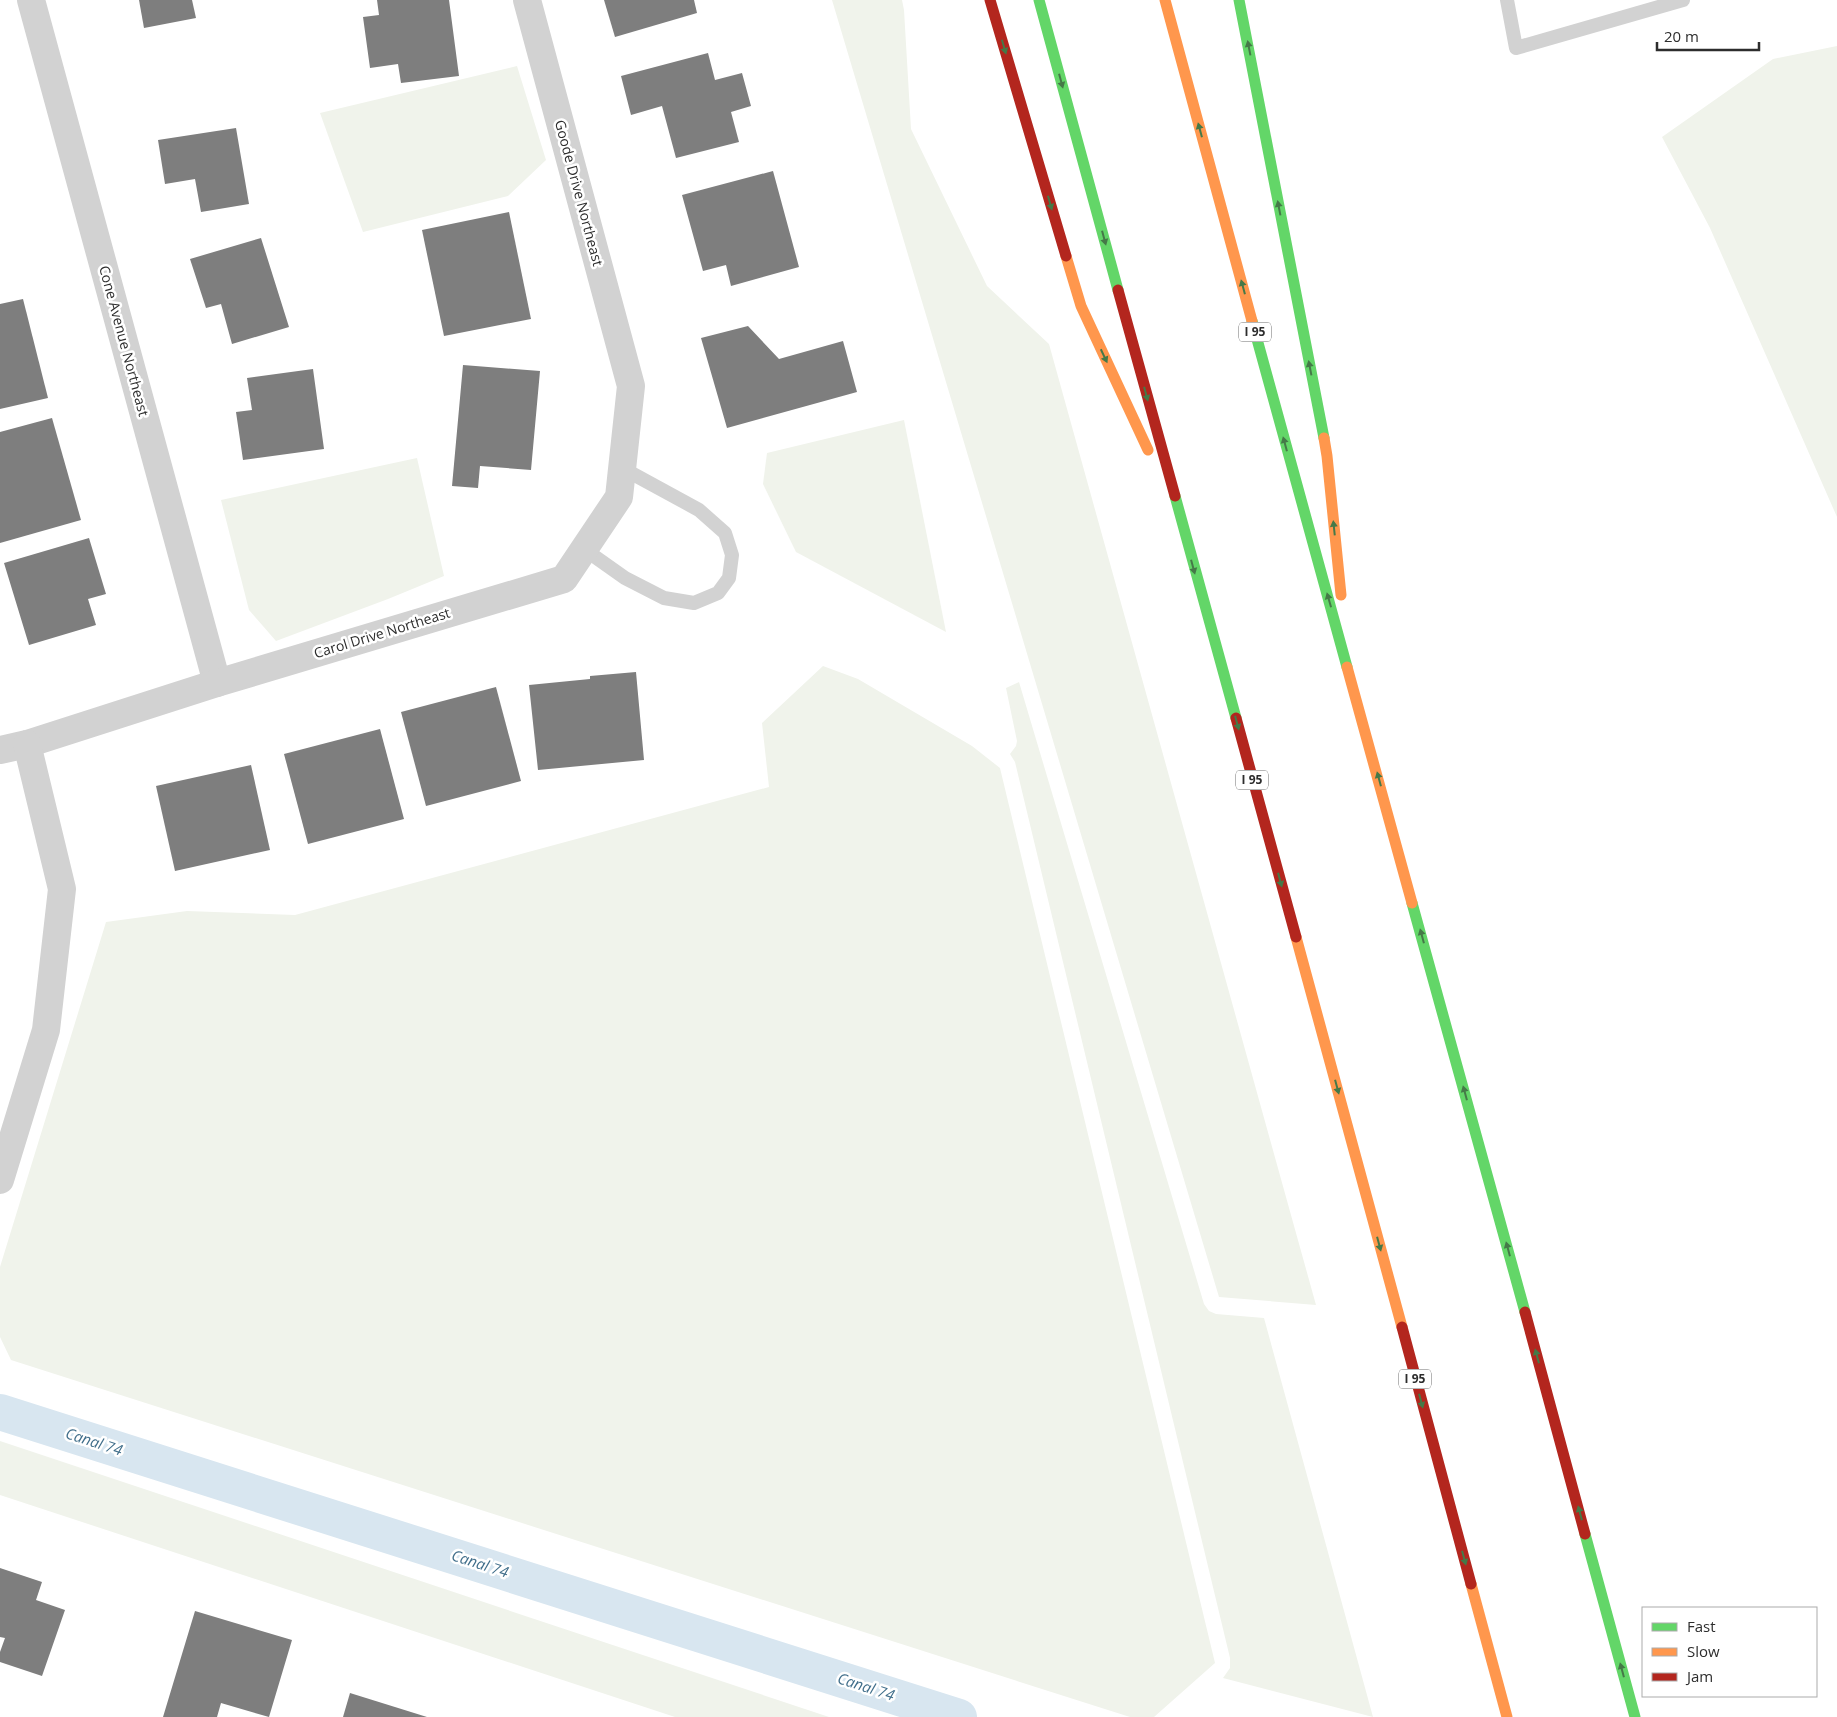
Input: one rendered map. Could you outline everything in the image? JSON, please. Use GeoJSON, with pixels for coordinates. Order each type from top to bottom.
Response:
{"type":"FeatureCollection","features":[{"type":"Feature","properties":{"kind":"highway"},"geometry":{"type":"LineString","coordinates":[[990,0],[1081,306],[1180,520]]}},
{"type":"Feature","properties":{"kind":"highway","name":"I 95"},"geometry":{"type":"LineString","coordinates":[[1039,0],[1507,1717]]}},
{"type":"Feature","properties":{"kind":"highway","name":"I 95"},"geometry":{"type":"LineString","coordinates":[[1165,0],[1635,1717]]}},
{"type":"Feature","properties":{"kind":"highway"},"geometry":{"type":"LineString","coordinates":[[1239,0],[1327,456],[1347,664]]}},
{"type":"Feature","properties":{"kind":"street","name":"Cone Avenue Northeast"},"geometry":{"type":"LineString","coordinates":[[30,0],[217,683]]}},
{"type":"Feature","properties":{"kind":"street","name":"Goode Drive Northeast"},"geometry":{"type":"LineString","coordinates":[[527,0],[631,386]]}},
{"type":"Feature","properties":{"kind":"street","name":"Carol Drive Northeast"},"geometry":{"type":"LineString","coordinates":[[0,750],[27,744],[217,683],[564,579],[619,498],[631,386]]}},
{"type":"Feature","properties":{"kind":"street"},"geometry":{"type":"LineString","coordinates":[[0,1180],[46,1030],[62,888],[27,744]]}},
{"type":"Feature","properties":{"kind":"lane"},"geometry":{"type":"LineString","coordinates":[[1507,0],[1516,48],[1683,0]]}},
{"type":"Feature","properties":{"kind":"lane"},"geometry":{"type":"LineString","coordinates":[[584,549],[625,578],[664,598],[694,603],[718,593],[729,578],[732,556],[725,533],[699,510],[622,468]]}},
{"type":"Feature","properties":{"kind":"shaded area"},"geometry":{"type":"Polygon","coordinates":[[[832,0],[902,0],[911,129],[987,286],[1049,344],[1316,1305],[1219,1297],[832,0]]]}},
{"type":"Feature","properties":{"kind":"shaded area"},"geometry":{"type":"Polygon","coordinates":[[[1837,46],[1837,517],[1710,228],[1662,137],[1773,59],[1837,46]]]}},
{"type":"Feature","properties":{"kind":"shaded area"},"geometry":{"type":"Polygon","coordinates":[[[517,66],[546,160],[508,196],[363,232],[320,113],[517,66]]]}},
{"type":"Feature","properties":{"kind":"shaded area"},"geometry":{"type":"Polygon","coordinates":[[[904,420],[946,632],[796,552],[763,484],[767,453],[904,420]]]}},
{"type":"Feature","properties":{"kind":"shaded area"},"geometry":{"type":"Polygon","coordinates":[[[417,458],[444,576],[276,641],[249,610],[221,500],[417,458]]]}},
{"type":"Feature","properties":{"kind":"shaded area"},"geometry":{"type":"Polygon","coordinates":[[[823,666],[858,679],[972,746],[1000,768],[1215,1663],[1154,1717],[1130,1717],[11,1360],[0,1337],[0,1267],[106,922],[187,911],[295,915],[769,787],[762,723],[823,666]]]}},
{"type":"Feature","properties":{"kind":"shaded area"},"geometry":{"type":"Polygon","coordinates":[[[1019,682],[1204,1304],[1209,1311],[1216,1314],[1264,1318],[1373,1717],[1223,1678],[1230,1668],[1230,1658],[1015,762],[1010,754],[1017,741],[1006,688],[1019,682]]]}},
{"type":"Feature","properties":{"kind":"shaded area"},"geometry":{"type":"Polygon","coordinates":[[[0,1441],[829,1717],[675,1717],[0,1495],[0,1441]]]}},
{"type":"Feature","properties":{"kind":"building"},"geometry":{"type":"Polygon","coordinates":[[[139,0],[192,0],[196,18],[144,28],[139,0]]]}},
{"type":"Feature","properties":{"kind":"building"},"geometry":{"type":"Polygon","coordinates":[[[377,0],[449,0],[459,76],[401,83],[398,64],[370,68],[363,17],[379,15],[377,0]]]}},
{"type":"Feature","properties":{"kind":"building"},"geometry":{"type":"Polygon","coordinates":[[[604,0],[694,0],[697,13],[615,37],[604,0]]]}},
{"type":"Feature","properties":{"kind":"building"},"geometry":{"type":"Polygon","coordinates":[[[708,53],[715,80],[742,73],[751,106],[731,112],[739,142],[676,158],[662,106],[631,115],[621,76],[708,53]]]}},
{"type":"Feature","properties":{"kind":"building"},"geometry":{"type":"Polygon","coordinates":[[[236,128],[249,204],[201,212],[195,179],[165,184],[158,140],[236,128]]]}},
{"type":"Feature","properties":{"kind":"building"},"geometry":{"type":"Polygon","coordinates":[[[773,171],[799,267],[731,286],[726,265],[703,271],[682,195],[773,171]]]}},
{"type":"Feature","properties":{"kind":"building"},"geometry":{"type":"Polygon","coordinates":[[[509,212],[531,319],[444,336],[422,230],[509,212]]]}},
{"type":"Feature","properties":{"kind":"building"},"geometry":{"type":"Polygon","coordinates":[[[261,238],[289,327],[232,344],[221,304],[206,308],[190,259],[261,238]]]}},
{"type":"Feature","properties":{"kind":"building"},"geometry":{"type":"Polygon","coordinates":[[[23,299],[48,398],[0,409],[0,304],[23,299]]]}},
{"type":"Feature","properties":{"kind":"building"},"geometry":{"type":"Polygon","coordinates":[[[748,326],[779,359],[843,341],[857,392],[727,428],[701,338],[748,326]]]}},
{"type":"Feature","properties":{"kind":"building"},"geometry":{"type":"Polygon","coordinates":[[[463,365],[540,371],[531,470],[480,466],[478,488],[452,486],[463,365]]]}},
{"type":"Feature","properties":{"kind":"building"},"geometry":{"type":"Polygon","coordinates":[[[313,369],[324,449],[243,460],[236,412],[252,410],[247,378],[313,369]]]}},
{"type":"Feature","properties":{"kind":"building"},"geometry":{"type":"Polygon","coordinates":[[[52,418],[81,520],[0,543],[0,432],[52,418]]]}},
{"type":"Feature","properties":{"kind":"building"},"geometry":{"type":"Polygon","coordinates":[[[89,538],[106,594],[88,599],[96,625],[29,645],[4,563],[89,538]]]}},
{"type":"Feature","properties":{"kind":"building"},"geometry":{"type":"Polygon","coordinates":[[[636,672],[644,760],[538,770],[529,685],[590,679],[590,676],[636,672]]]}},
{"type":"Feature","properties":{"kind":"building"},"geometry":{"type":"Polygon","coordinates":[[[496,687],[521,781],[426,806],[401,712],[496,687]]]}},
{"type":"Feature","properties":{"kind":"building"},"geometry":{"type":"Polygon","coordinates":[[[380,729],[404,819],[308,844],[284,754],[380,729]]]}},
{"type":"Feature","properties":{"kind":"building"},"geometry":{"type":"Polygon","coordinates":[[[251,765],[270,850],[175,871],[156,786],[251,765]]]}},
{"type":"Feature","properties":{"kind":"building"},"geometry":{"type":"Polygon","coordinates":[[[0,1568],[42,1582],[36,1600],[65,1610],[42,1676],[0,1662],[0,1652],[5,1638],[0,1637],[0,1568]]]}},
{"type":"Feature","properties":{"kind":"building"},"geometry":{"type":"Polygon","coordinates":[[[195,1611],[292,1640],[269,1717],[221,1703],[217,1717],[163,1717],[195,1611]]]}},
{"type":"Feature","properties":{"kind":"building"},"geometry":{"type":"Polygon","coordinates":[[[350,1693],[427,1717],[343,1717],[350,1693]]]}},
{"type":"Feature","properties":{"kind":"waterway","name":"Canal 74"},"geometry":{"type":"LineString","coordinates":[[0,1412],[959,1717]]}},
{"type":"Feature","properties":{"kind":"traffic: fast"},"geometry":{"type":"LineString","coordinates":[[1039,0],[1118,290]]}},
{"type":"Feature","properties":{"kind":"traffic: fast"},"geometry":{"type":"LineString","coordinates":[[1239,0],[1324,438]]}},
{"type":"Feature","properties":{"kind":"traffic: fast"},"geometry":{"type":"LineString","coordinates":[[1252,321],[1347,667]]}},
{"type":"Feature","properties":{"kind":"traffic: fast"},"geometry":{"type":"LineString","coordinates":[[1175,496],[1236,718]]}},
{"type":"Feature","properties":{"kind":"traffic: fast"},"geometry":{"type":"LineString","coordinates":[[1412,903],[1525,1312]]}},
{"type":"Feature","properties":{"kind":"traffic: fast"},"geometry":{"type":"LineString","coordinates":[[1585,1534],[1635,1717]]}},
{"type":"Feature","properties":{"kind":"traffic: slow"},"geometry":{"type":"LineString","coordinates":[[1165,0],[1252,321]]}},
{"type":"Feature","properties":{"kind":"traffic: slow"},"geometry":{"type":"LineString","coordinates":[[1066,256],[1081,306],[1148,450]]}},
{"type":"Feature","properties":{"kind":"traffic: slow"},"geometry":{"type":"LineString","coordinates":[[1324,438],[1341,595]]}},
{"type":"Feature","properties":{"kind":"traffic: slow"},"geometry":{"type":"LineString","coordinates":[[1347,667],[1412,903]]}},
{"type":"Feature","properties":{"kind":"traffic: slow"},"geometry":{"type":"LineString","coordinates":[[1296,937],[1402,1327]]}},
{"type":"Feature","properties":{"kind":"traffic: slow"},"geometry":{"type":"LineString","coordinates":[[1471,1584],[1507,1717]]}},
{"type":"Feature","properties":{"kind":"traffic: jam"},"geometry":{"type":"LineString","coordinates":[[990,0],[1066,256]]}},
{"type":"Feature","properties":{"kind":"traffic: jam"},"geometry":{"type":"LineString","coordinates":[[1118,290],[1175,496]]}},
{"type":"Feature","properties":{"kind":"traffic: jam"},"geometry":{"type":"LineString","coordinates":[[1236,718],[1296,937]]}},
{"type":"Feature","properties":{"kind":"traffic: jam"},"geometry":{"type":"LineString","coordinates":[[1525,1312],[1585,1534]]}},
{"type":"Feature","properties":{"kind":"traffic: jam"},"geometry":{"type":"LineString","coordinates":[[1402,1327],[1471,1584]]}}]}
